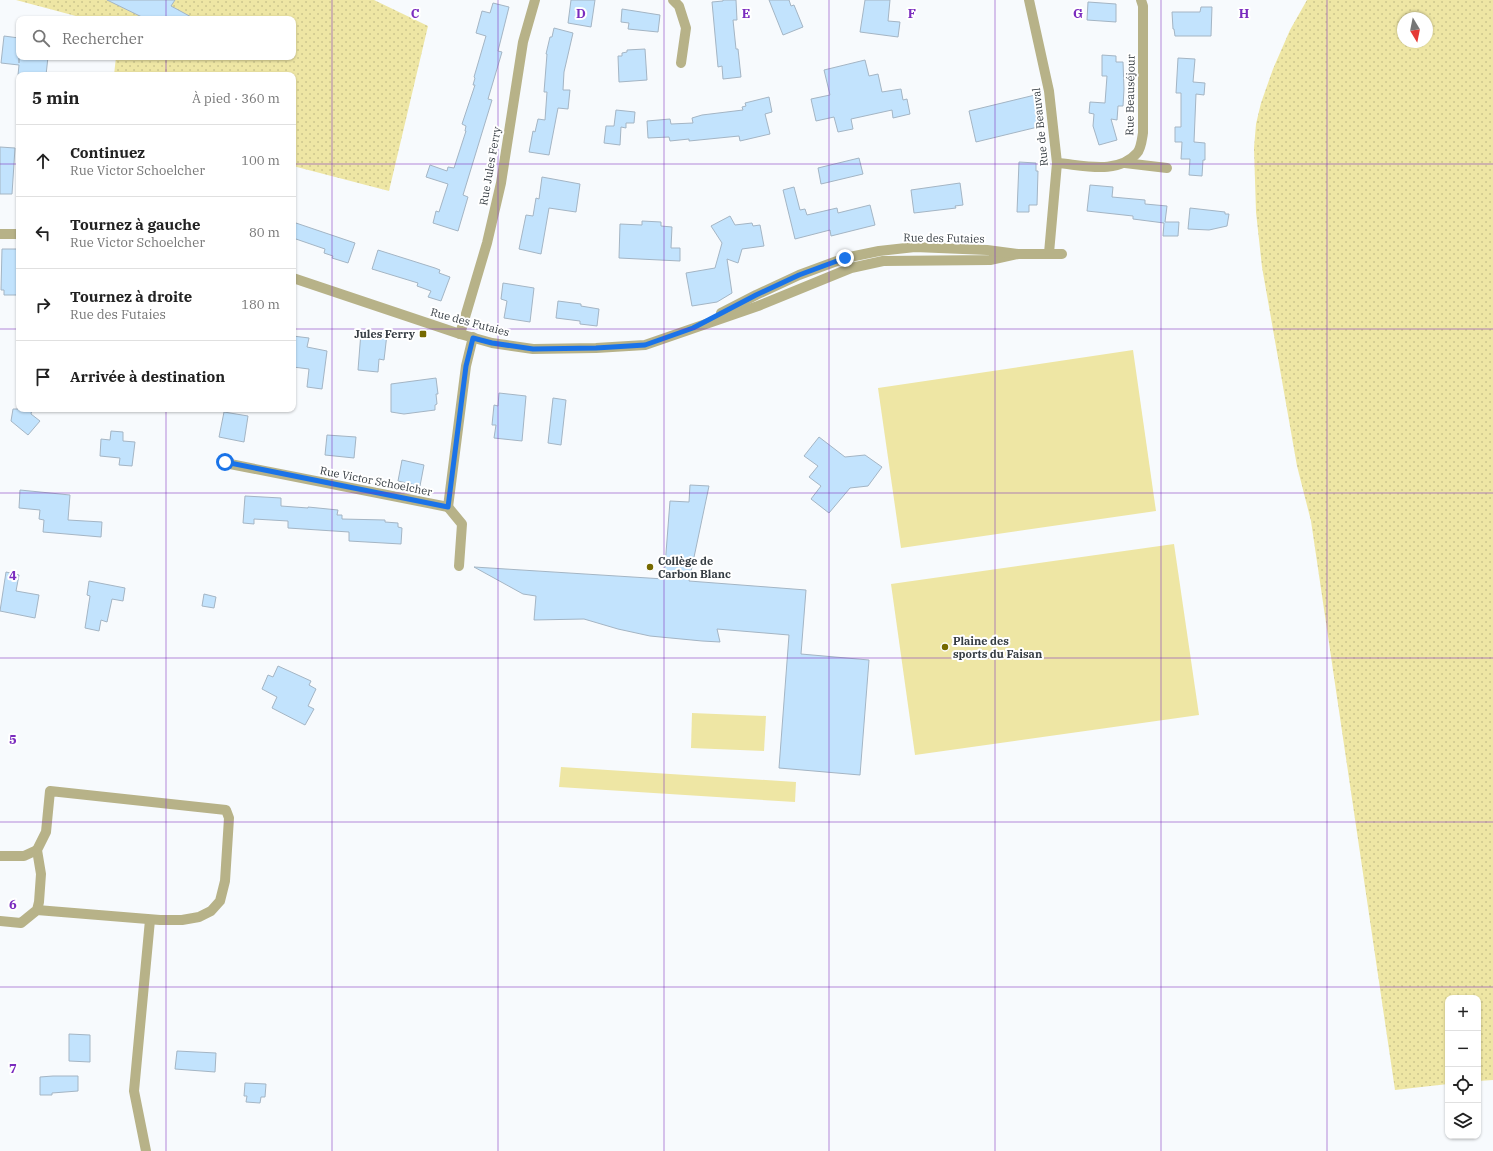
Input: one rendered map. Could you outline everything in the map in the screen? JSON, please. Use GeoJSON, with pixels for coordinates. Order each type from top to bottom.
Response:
{"type":"FeatureCollection","features":[{"type":"Feature","properties":{"kind":"street","name":"Rue Jules Ferry"},"geometry":{"type":"LineString","coordinates":[[460,334],[487,243],[501,183],[523,42],[535,0]]}},
{"type":"Feature","properties":{"kind":"street"},"geometry":{"type":"LineString","coordinates":[[673,0],[679,6],[686,28],[681,63]]}},
{"type":"Feature","properties":{"kind":"street","name":"Rue de Beauval"},"geometry":{"type":"LineString","coordinates":[[1029,0],[1049,91],[1057,163],[1049,253]]}},
{"type":"Feature","properties":{"kind":"street","name":"Rue Beauséjour"},"geometry":{"type":"LineString","coordinates":[[1125,163],[1138,153],[1143,133],[1143,6],[1141,0]]}},
{"type":"Feature","properties":{"kind":"street"},"geometry":{"type":"LineString","coordinates":[[1057,163],[1110,167],[1125,163],[1167,168]]}},
{"type":"Feature","properties":{"kind":"street"},"geometry":{"type":"LineString","coordinates":[[0,234],[16,234]]}},
{"type":"Feature","properties":{"kind":"street","name":"Rue des Futaies"},"geometry":{"type":"LineString","coordinates":[[296,279],[460,334],[492,343],[533,349],[596,348],[645,345],[693,328],[756,295],[799,275],[845,258],[879,251],[915,247],[987,250],[1018,254],[1062,254]]}},
{"type":"Feature","properties":{"kind":"street"},"geometry":{"type":"LineString","coordinates":[[459,566],[462,524],[448,507],[466,366],[473,338]]}},
{"type":"Feature","properties":{"kind":"street","name":"Rue Victor Schoelcher"},"geometry":{"type":"LineString","coordinates":[[225,462],[448,507]]}},
{"type":"Feature","properties":{"kind":"street"},"geometry":{"type":"LineString","coordinates":[[0,921],[21,923],[37,910],[41,874],[37,850],[46,832],[50,791],[226,810],[229,818],[225,881],[220,901],[211,912],[199,917],[182,920],[150,920],[37,910]]}},
{"type":"Feature","properties":{"kind":"street"},"geometry":{"type":"LineString","coordinates":[[0,856],[24,856],[37,850]]}},
{"type":"Feature","properties":{"kind":"street"},"geometry":{"type":"LineString","coordinates":[[146,1151],[134,1091],[150,920]]}},
{"type":"Feature","properties":{"kind":"shaded area"},"geometry":{"type":"Polygon","coordinates":[[[16,0],[374,0],[428,26],[389,191],[296,167],[296,72],[114,72],[116,60],[296,60],[296,16],[76,16],[16,0]]]}},
{"type":"Feature","properties":{"kind":"shaded area"},"geometry":{"type":"Polygon","coordinates":[[[1307,0],[1493,0],[1493,1080],[1481,1081],[1481,995],[1445,995],[1445,1084],[1395,1090],[1311,521],[1297,466],[1262,267],[1256,212],[1254,148],[1256,124],[1261,103],[1273,69],[1290,30],[1307,0]]]}},
{"type":"Feature","properties":{"kind":"shaded area"},"geometry":{"type":"Polygon","coordinates":[[[1133,350],[1156,511],[901,548],[878,388],[1133,350]]]}},
{"type":"Feature","properties":{"kind":"shaded area"},"geometry":{"type":"Polygon","coordinates":[[[1174,544],[1199,715],[915,755],[891,584],[1174,544]]]}},
{"type":"Feature","properties":{"kind":"shaded area"},"geometry":{"type":"Polygon","coordinates":[[[692,713],[766,716],[764,751],[691,748],[692,713]]]}},
{"type":"Feature","properties":{"kind":"shaded area"},"geometry":{"type":"Polygon","coordinates":[[[561,767],[796,782],[795,802],[559,787],[561,767]]]}},
{"type":"Feature","properties":{"kind":"building"},"geometry":{"type":"Polygon","coordinates":[[[107,0],[175,0],[171,6],[189,16],[140,16],[107,0]]]}},
{"type":"Feature","properties":{"kind":"building"},"geometry":{"type":"Polygon","coordinates":[[[571,0],[595,0],[591,27],[568,23],[571,0]]]}},
{"type":"Feature","properties":{"kind":"building"},"geometry":{"type":"Polygon","coordinates":[[[736,0],[737,20],[733,20],[741,77],[723,79],[722,66],[718,67],[712,2],[736,0]]]}},
{"type":"Feature","properties":{"kind":"building"},"geometry":{"type":"Polygon","coordinates":[[[769,0],[789,0],[791,6],[794,5],[803,27],[783,35],[769,0]]]}},
{"type":"Feature","properties":{"kind":"building"},"geometry":{"type":"Polygon","coordinates":[[[865,0],[890,0],[888,21],[900,22],[898,37],[860,32],[865,0]]]}},
{"type":"Feature","properties":{"kind":"building"},"geometry":{"type":"Polygon","coordinates":[[[1088,2],[1116,4],[1116,22],[1087,20],[1088,2]]]}},
{"type":"Feature","properties":{"kind":"building"},"geometry":{"type":"Polygon","coordinates":[[[493,3],[509,7],[498,51],[502,52],[488,99],[492,100],[463,195],[468,197],[458,231],[433,223],[436,211],[439,212],[448,184],[426,177],[430,165],[447,171],[448,167],[454,168],[466,131],[466,126],[462,124],[475,85],[473,85],[474,77],[486,36],[476,33],[482,11],[490,13],[493,3]]]}},
{"type":"Feature","properties":{"kind":"building"},"geometry":{"type":"Polygon","coordinates":[[[1201,7],[1212,7],[1211,36],[1175,36],[1172,12],[1200,12],[1201,7]]]}},
{"type":"Feature","properties":{"kind":"building"},"geometry":{"type":"Polygon","coordinates":[[[622,9],[660,15],[658,32],[628,29],[629,23],[621,22],[622,9]]]}},
{"type":"Feature","properties":{"kind":"building"},"geometry":{"type":"Polygon","coordinates":[[[554,28],[573,33],[564,72],[563,90],[570,90],[568,109],[558,108],[549,155],[529,152],[533,131],[535,132],[538,119],[545,120],[547,92],[544,92],[546,54],[554,28]]]}},
{"type":"Feature","properties":{"kind":"building"},"geometry":{"type":"Polygon","coordinates":[[[4,36],[16,38],[16,60],[48,60],[46,72],[18,72],[19,65],[1,63],[4,36]]]}},
{"type":"Feature","properties":{"kind":"building"},"geometry":{"type":"Polygon","coordinates":[[[645,49],[647,80],[619,82],[618,56],[622,56],[622,53],[627,52],[627,50],[645,49]]]}},
{"type":"Feature","properties":{"kind":"building"},"geometry":{"type":"Polygon","coordinates":[[[1102,55],[1116,56],[1116,62],[1123,62],[1124,89],[1123,106],[1118,106],[1117,120],[1111,119],[1117,140],[1099,145],[1093,126],[1094,114],[1089,113],[1090,102],[1105,103],[1107,76],[1102,76],[1102,55]]]}},
{"type":"Feature","properties":{"kind":"building"},"geometry":{"type":"Polygon","coordinates":[[[1178,58],[1195,59],[1193,82],[1205,83],[1204,95],[1196,94],[1194,142],[1205,143],[1205,160],[1203,160],[1202,176],[1189,175],[1190,159],[1181,159],[1182,142],[1175,142],[1175,127],[1181,127],[1181,93],[1176,93],[1178,58]]]}},
{"type":"Feature","properties":{"kind":"building"},"geometry":{"type":"Polygon","coordinates":[[[865,60],[869,76],[878,74],[882,92],[901,89],[903,100],[907,99],[910,114],[893,118],[892,110],[851,119],[853,129],[838,132],[834,117],[816,121],[811,99],[830,95],[824,70],[865,60]]]}},
{"type":"Feature","properties":{"kind":"building"},"geometry":{"type":"Polygon","coordinates":[[[1035,95],[1042,126],[976,142],[969,111],[1035,95]]]}},
{"type":"Feature","properties":{"kind":"building"},"geometry":{"type":"Polygon","coordinates":[[[769,97],[772,112],[765,114],[770,134],[740,141],[739,136],[689,141],[689,139],[670,141],[669,137],[648,138],[647,121],[670,119],[671,124],[693,123],[692,118],[702,115],[743,110],[742,107],[746,106],[745,103],[769,97]]]}},
{"type":"Feature","properties":{"kind":"building"},"geometry":{"type":"Polygon","coordinates":[[[616,110],[635,112],[634,123],[626,123],[626,128],[621,127],[620,145],[604,143],[606,126],[614,126],[616,110]]]}},
{"type":"Feature","properties":{"kind":"building"},"geometry":{"type":"Polygon","coordinates":[[[0,147],[15,148],[12,194],[0,194],[0,147]]]}},
{"type":"Feature","properties":{"kind":"building"},"geometry":{"type":"Polygon","coordinates":[[[859,158],[863,174],[821,184],[818,168],[859,158]]]}},
{"type":"Feature","properties":{"kind":"building"},"geometry":{"type":"Polygon","coordinates":[[[1019,162],[1036,163],[1036,171],[1038,171],[1037,205],[1029,205],[1029,212],[1017,212],[1019,162]]]}},
{"type":"Feature","properties":{"kind":"building"},"geometry":{"type":"Polygon","coordinates":[[[542,177],[580,184],[576,212],[549,208],[541,254],[519,249],[526,215],[533,216],[536,198],[539,199],[542,177]]]}},
{"type":"Feature","properties":{"kind":"building"},"geometry":{"type":"Polygon","coordinates":[[[960,183],[963,205],[955,206],[956,208],[914,213],[911,190],[960,183]]]}},
{"type":"Feature","properties":{"kind":"building"},"geometry":{"type":"Polygon","coordinates":[[[1090,185],[1113,187],[1112,197],[1145,200],[1145,204],[1167,206],[1165,222],[1179,222],[1178,236],[1163,236],[1164,223],[1133,219],[1133,216],[1087,211],[1090,185]]]}},
{"type":"Feature","properties":{"kind":"building"},"geometry":{"type":"Polygon","coordinates":[[[794,187],[800,210],[805,209],[807,215],[837,208],[838,213],[870,205],[875,225],[831,236],[830,230],[795,239],[783,190],[794,187]]]}},
{"type":"Feature","properties":{"kind":"building"},"geometry":{"type":"Polygon","coordinates":[[[1190,208],[1225,212],[1225,214],[1229,214],[1227,226],[1209,230],[1188,229],[1190,208]]]}},
{"type":"Feature","properties":{"kind":"building"},"geometry":{"type":"Polygon","coordinates":[[[730,216],[735,225],[752,223],[753,226],[760,225],[764,246],[742,249],[738,263],[727,259],[732,293],[717,302],[692,306],[686,273],[715,268],[722,243],[711,226],[730,216]]]}},
{"type":"Feature","properties":{"kind":"building"},"geometry":{"type":"Polygon","coordinates":[[[642,221],[661,222],[661,226],[672,227],[671,248],[680,248],[680,261],[619,258],[620,224],[642,225],[642,221]]]}},
{"type":"Feature","properties":{"kind":"building"},"geometry":{"type":"Polygon","coordinates":[[[296,223],[355,243],[348,263],[332,258],[333,256],[324,253],[325,249],[296,239],[296,223]]]}},
{"type":"Feature","properties":{"kind":"building"},"geometry":{"type":"Polygon","coordinates":[[[2,249],[16,249],[16,295],[4,295],[4,290],[1,290],[2,249]]]}},
{"type":"Feature","properties":{"kind":"building"},"geometry":{"type":"Polygon","coordinates":[[[378,250],[435,268],[440,270],[439,273],[450,277],[441,301],[428,297],[431,291],[417,286],[418,283],[372,269],[378,250]]]}},
{"type":"Feature","properties":{"kind":"building"},"geometry":{"type":"Polygon","coordinates":[[[503,283],[534,288],[530,322],[504,318],[507,301],[501,299],[503,283]]]}},
{"type":"Feature","properties":{"kind":"building"},"geometry":{"type":"Polygon","coordinates":[[[558,301],[581,304],[581,306],[599,309],[597,326],[580,324],[580,321],[556,318],[558,301]]]}},
{"type":"Feature","properties":{"kind":"building"},"geometry":{"type":"Polygon","coordinates":[[[361,332],[387,334],[384,360],[379,359],[378,372],[358,370],[361,332]]]}},
{"type":"Feature","properties":{"kind":"building"},"geometry":{"type":"Polygon","coordinates":[[[296,336],[309,338],[307,347],[327,351],[322,389],[307,387],[309,369],[296,367],[296,336]]]}},
{"type":"Feature","properties":{"kind":"building"},"geometry":{"type":"Polygon","coordinates":[[[436,378],[438,394],[436,394],[437,404],[435,405],[435,410],[404,414],[391,412],[391,384],[436,378]]]}},
{"type":"Feature","properties":{"kind":"building"},"geometry":{"type":"Polygon","coordinates":[[[499,393],[526,396],[522,441],[494,438],[496,425],[492,425],[494,405],[498,406],[499,393]]]}},
{"type":"Feature","properties":{"kind":"building"},"geometry":{"type":"Polygon","coordinates":[[[553,398],[566,400],[561,445],[548,443],[553,398]]]}},
{"type":"Feature","properties":{"kind":"building"},"geometry":{"type":"Polygon","coordinates":[[[13,409],[16,409],[16,412],[31,412],[31,414],[40,421],[28,435],[11,421],[13,409]]]}},
{"type":"Feature","properties":{"kind":"building"},"geometry":{"type":"Polygon","coordinates":[[[224,412],[248,416],[244,442],[219,437],[224,412]]]}},
{"type":"Feature","properties":{"kind":"building"},"geometry":{"type":"Polygon","coordinates":[[[111,431],[123,432],[123,441],[135,442],[132,466],[119,465],[120,458],[100,456],[101,439],[110,440],[111,431]]]}},
{"type":"Feature","properties":{"kind":"building"},"geometry":{"type":"Polygon","coordinates":[[[327,435],[356,437],[354,458],[325,455],[327,435]]]}},
{"type":"Feature","properties":{"kind":"building"},"geometry":{"type":"Polygon","coordinates":[[[819,437],[845,457],[865,455],[882,467],[868,486],[850,488],[829,513],[811,499],[821,486],[809,477],[818,466],[804,456],[819,437]]]}},
{"type":"Feature","properties":{"kind":"building"},"geometry":{"type":"Polygon","coordinates":[[[402,460],[424,465],[420,486],[398,481],[402,460]]]}},
{"type":"Feature","properties":{"kind":"building"},"geometry":{"type":"Polygon","coordinates":[[[690,485],[709,486],[689,581],[806,590],[801,654],[869,660],[860,775],[779,768],[789,635],[717,629],[720,642],[702,641],[650,636],[618,629],[584,619],[534,620],[536,596],[523,594],[474,567],[664,579],[670,501],[689,502],[690,485]]]}},
{"type":"Feature","properties":{"kind":"building"},"geometry":{"type":"Polygon","coordinates":[[[20,490],[70,495],[68,520],[102,522],[101,537],[43,532],[44,520],[39,519],[40,510],[19,508],[20,490]]]}},
{"type":"Feature","properties":{"kind":"building"},"geometry":{"type":"Polygon","coordinates":[[[245,496],[281,498],[281,506],[338,510],[337,515],[342,515],[342,519],[385,520],[385,522],[398,523],[398,527],[402,528],[401,544],[349,541],[349,532],[288,528],[288,521],[254,519],[254,524],[243,523],[245,496]]]}},
{"type":"Feature","properties":{"kind":"building"},"geometry":{"type":"Polygon","coordinates":[[[6,572],[19,575],[16,591],[39,595],[35,618],[0,611],[6,572]]]}},
{"type":"Feature","properties":{"kind":"building"},"geometry":{"type":"Polygon","coordinates":[[[89,581],[125,588],[123,601],[112,599],[107,622],[101,620],[99,631],[85,628],[90,596],[87,595],[89,581]]]}},
{"type":"Feature","properties":{"kind":"building"},"geometry":{"type":"Polygon","coordinates":[[[204,594],[216,597],[214,608],[202,606],[204,594]]]}},
{"type":"Feature","properties":{"kind":"building"},"geometry":{"type":"Polygon","coordinates":[[[278,666],[311,681],[309,685],[316,689],[308,706],[314,709],[305,725],[272,708],[277,697],[262,689],[268,675],[273,677],[278,666]]]}},
{"type":"Feature","properties":{"kind":"building"},"geometry":{"type":"Polygon","coordinates":[[[69,1034],[90,1035],[90,1062],[69,1061],[69,1034]]]}},
{"type":"Feature","properties":{"kind":"building"},"geometry":{"type":"Polygon","coordinates":[[[177,1051],[216,1053],[215,1072],[175,1069],[177,1051]]]}},
{"type":"Feature","properties":{"kind":"building"},"geometry":{"type":"Polygon","coordinates":[[[78,1076],[78,1091],[52,1093],[52,1095],[40,1095],[40,1077],[78,1076]]]}},
{"type":"Feature","properties":{"kind":"building"},"geometry":{"type":"Polygon","coordinates":[[[245,1083],[266,1084],[265,1097],[261,1097],[260,1103],[246,1102],[247,1096],[244,1096],[245,1083]]]}},
{"type":"Feature","properties":{"kind":"place","name":"Jules Ferry"},"geometry":{"type":"Point","coordinates":[423,334]}},
{"type":"Feature","properties":{"kind":"place","name":"Collège de Carbon Blanc"},"geometry":{"type":"Point","coordinates":[650,567]}},
{"type":"Feature","properties":{"kind":"place","name":"Plaine des sports du Faisan"},"geometry":{"type":"Point","coordinates":[945,647]}},
{"type":"Feature","properties":{"kind":"route"},"geometry":{"type":"LineString","coordinates":[[225,462],[448,507],[466,366],[473,338],[492,343],[533,349],[596,348],[645,345],[693,328],[756,295],[799,275],[845,258]]}}]}
